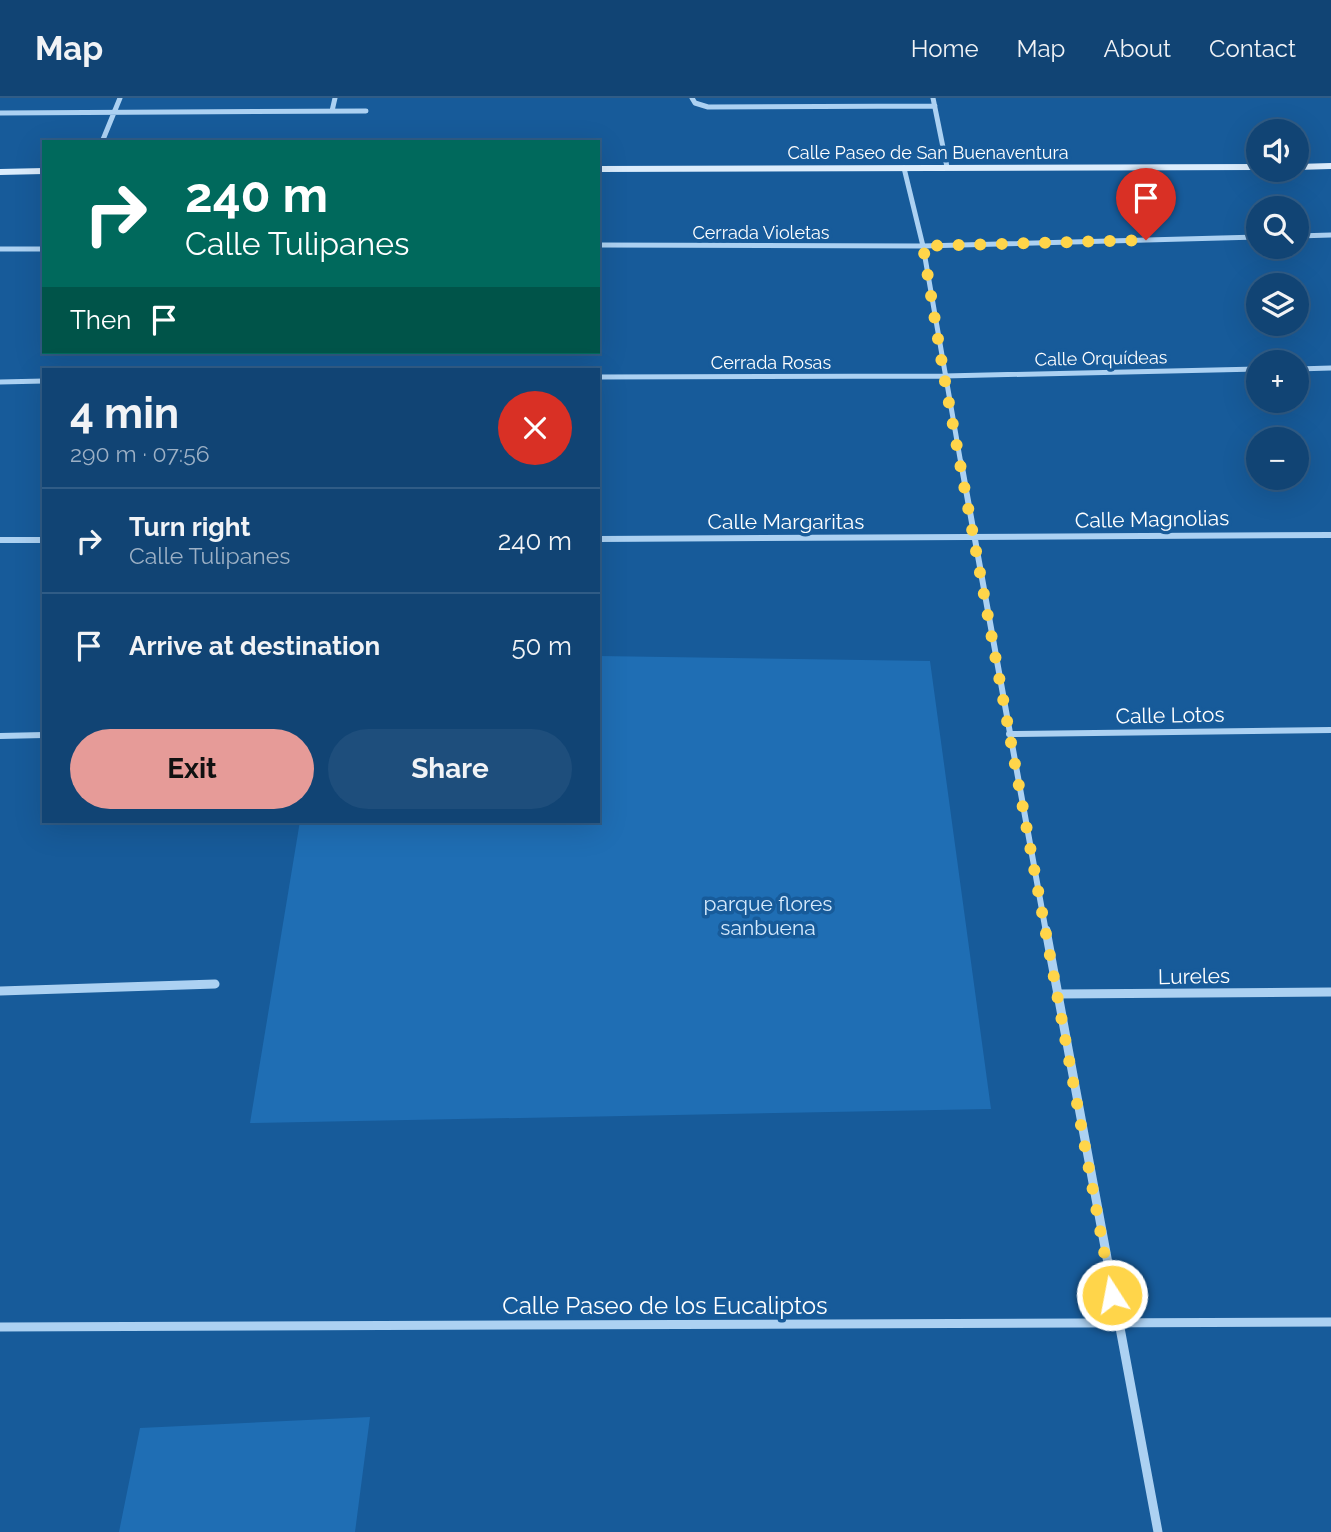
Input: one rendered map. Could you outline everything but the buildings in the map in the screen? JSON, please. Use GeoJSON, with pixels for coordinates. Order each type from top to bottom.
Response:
{"type":"FeatureCollection","features":[{"type":"Feature","properties":{"kind":"main road"},"geometry":{"type":"LineString","coordinates":[[1309,167],[1331,166]]}},
{"type":"Feature","properties":{"kind":"main road","name":"Calle Paseo de San Buenaventura"},"geometry":{"type":"LineString","coordinates":[[600,169],[1246,167]]}},
{"type":"Feature","properties":{"kind":"main road"},"geometry":{"type":"LineString","coordinates":[[0,172],[42,171]]}},
{"type":"Feature","properties":{"kind":"street"},"geometry":{"type":"LineString","coordinates":[[103,140],[120,98]]}},
{"type":"Feature","properties":{"kind":"street"},"geometry":{"type":"LineString","coordinates":[[332,111],[335,98]]}},
{"type":"Feature","properties":{"kind":"street"},"geometry":{"type":"LineString","coordinates":[[692,98],[695,103],[708,107],[935,106]]}},
{"type":"Feature","properties":{"kind":"street"},"geometry":{"type":"LineString","coordinates":[[933,98],[947,167]]}},
{"type":"Feature","properties":{"kind":"street"},"geometry":{"type":"LineString","coordinates":[[0,113],[366,111]]}},
{"type":"Feature","properties":{"kind":"street"},"geometry":{"type":"LineString","coordinates":[[904,168],[923,246],[1009,734],[1158,1532]]}},
{"type":"Feature","properties":{"kind":"street"},"geometry":{"type":"LineString","coordinates":[[1309,236],[1331,236]]}},
{"type":"Feature","properties":{"kind":"street","name":"Cerrada Violetas"},"geometry":{"type":"LineString","coordinates":[[600,245],[923,246],[1246,237]]}},
{"type":"Feature","properties":{"kind":"street"},"geometry":{"type":"LineString","coordinates":[[0,249],[42,248]]}},
{"type":"Feature","properties":{"kind":"street"},"geometry":{"type":"LineString","coordinates":[[1309,369],[1331,368]]}},
{"type":"Feature","properties":{"kind":"street","name":"Calle Orquídeas"},"geometry":{"type":"LineString","coordinates":[[944,376],[1246,369]]}},
{"type":"Feature","properties":{"kind":"street","name":"Cerrada Rosas"},"geometry":{"type":"LineString","coordinates":[[600,377],[944,376]]}},
{"type":"Feature","properties":{"kind":"street"},"geometry":{"type":"LineString","coordinates":[[0,382],[42,381]]}},
{"type":"Feature","properties":{"kind":"street","name":"Calle Magnolias"},"geometry":{"type":"LineString","coordinates":[[974,538],[1331,535]]}},
{"type":"Feature","properties":{"kind":"street","name":"Calle Margaritas"},"geometry":{"type":"LineString","coordinates":[[600,539],[974,538]]}},
{"type":"Feature","properties":{"kind":"street"},"geometry":{"type":"LineString","coordinates":[[0,540],[42,540]]}},
{"type":"Feature","properties":{"kind":"street","name":"Calle Lotos"},"geometry":{"type":"LineString","coordinates":[[1009,734],[1331,730]]}},
{"type":"Feature","properties":{"kind":"street"},"geometry":{"type":"LineString","coordinates":[[0,736],[42,735]]}},
{"type":"Feature","properties":{"kind":"street"},"geometry":{"type":"LineString","coordinates":[[0,990],[215,984]]}},
{"type":"Feature","properties":{"kind":"street","name":"Lureles"},"geometry":{"type":"LineString","coordinates":[[1057,994],[1331,992]]}},
{"type":"Feature","properties":{"kind":"street","name":"Calle Paseo de los Eucaliptos"},"geometry":{"type":"LineString","coordinates":[[0,1327],[1331,1322]]}},
{"type":"Feature","properties":{"kind":"green space","name":"parque flores sanbuena"},"geometry":{"type":"Polygon","coordinates":[[[600,656],[930,661],[991,1109],[250,1123],[300,823],[600,823],[600,656]]]}},
{"type":"Feature","properties":{"kind":"green space"},"geometry":{"type":"Polygon","coordinates":[[[370,1417],[355,1532],[119,1532],[140,1428],[370,1417]]]}},
{"type":"Feature","properties":{"kind":"route"},"geometry":{"type":"LineString","coordinates":[[1112,1295],[944,376],[923,246],[1146,240]]}}]}
